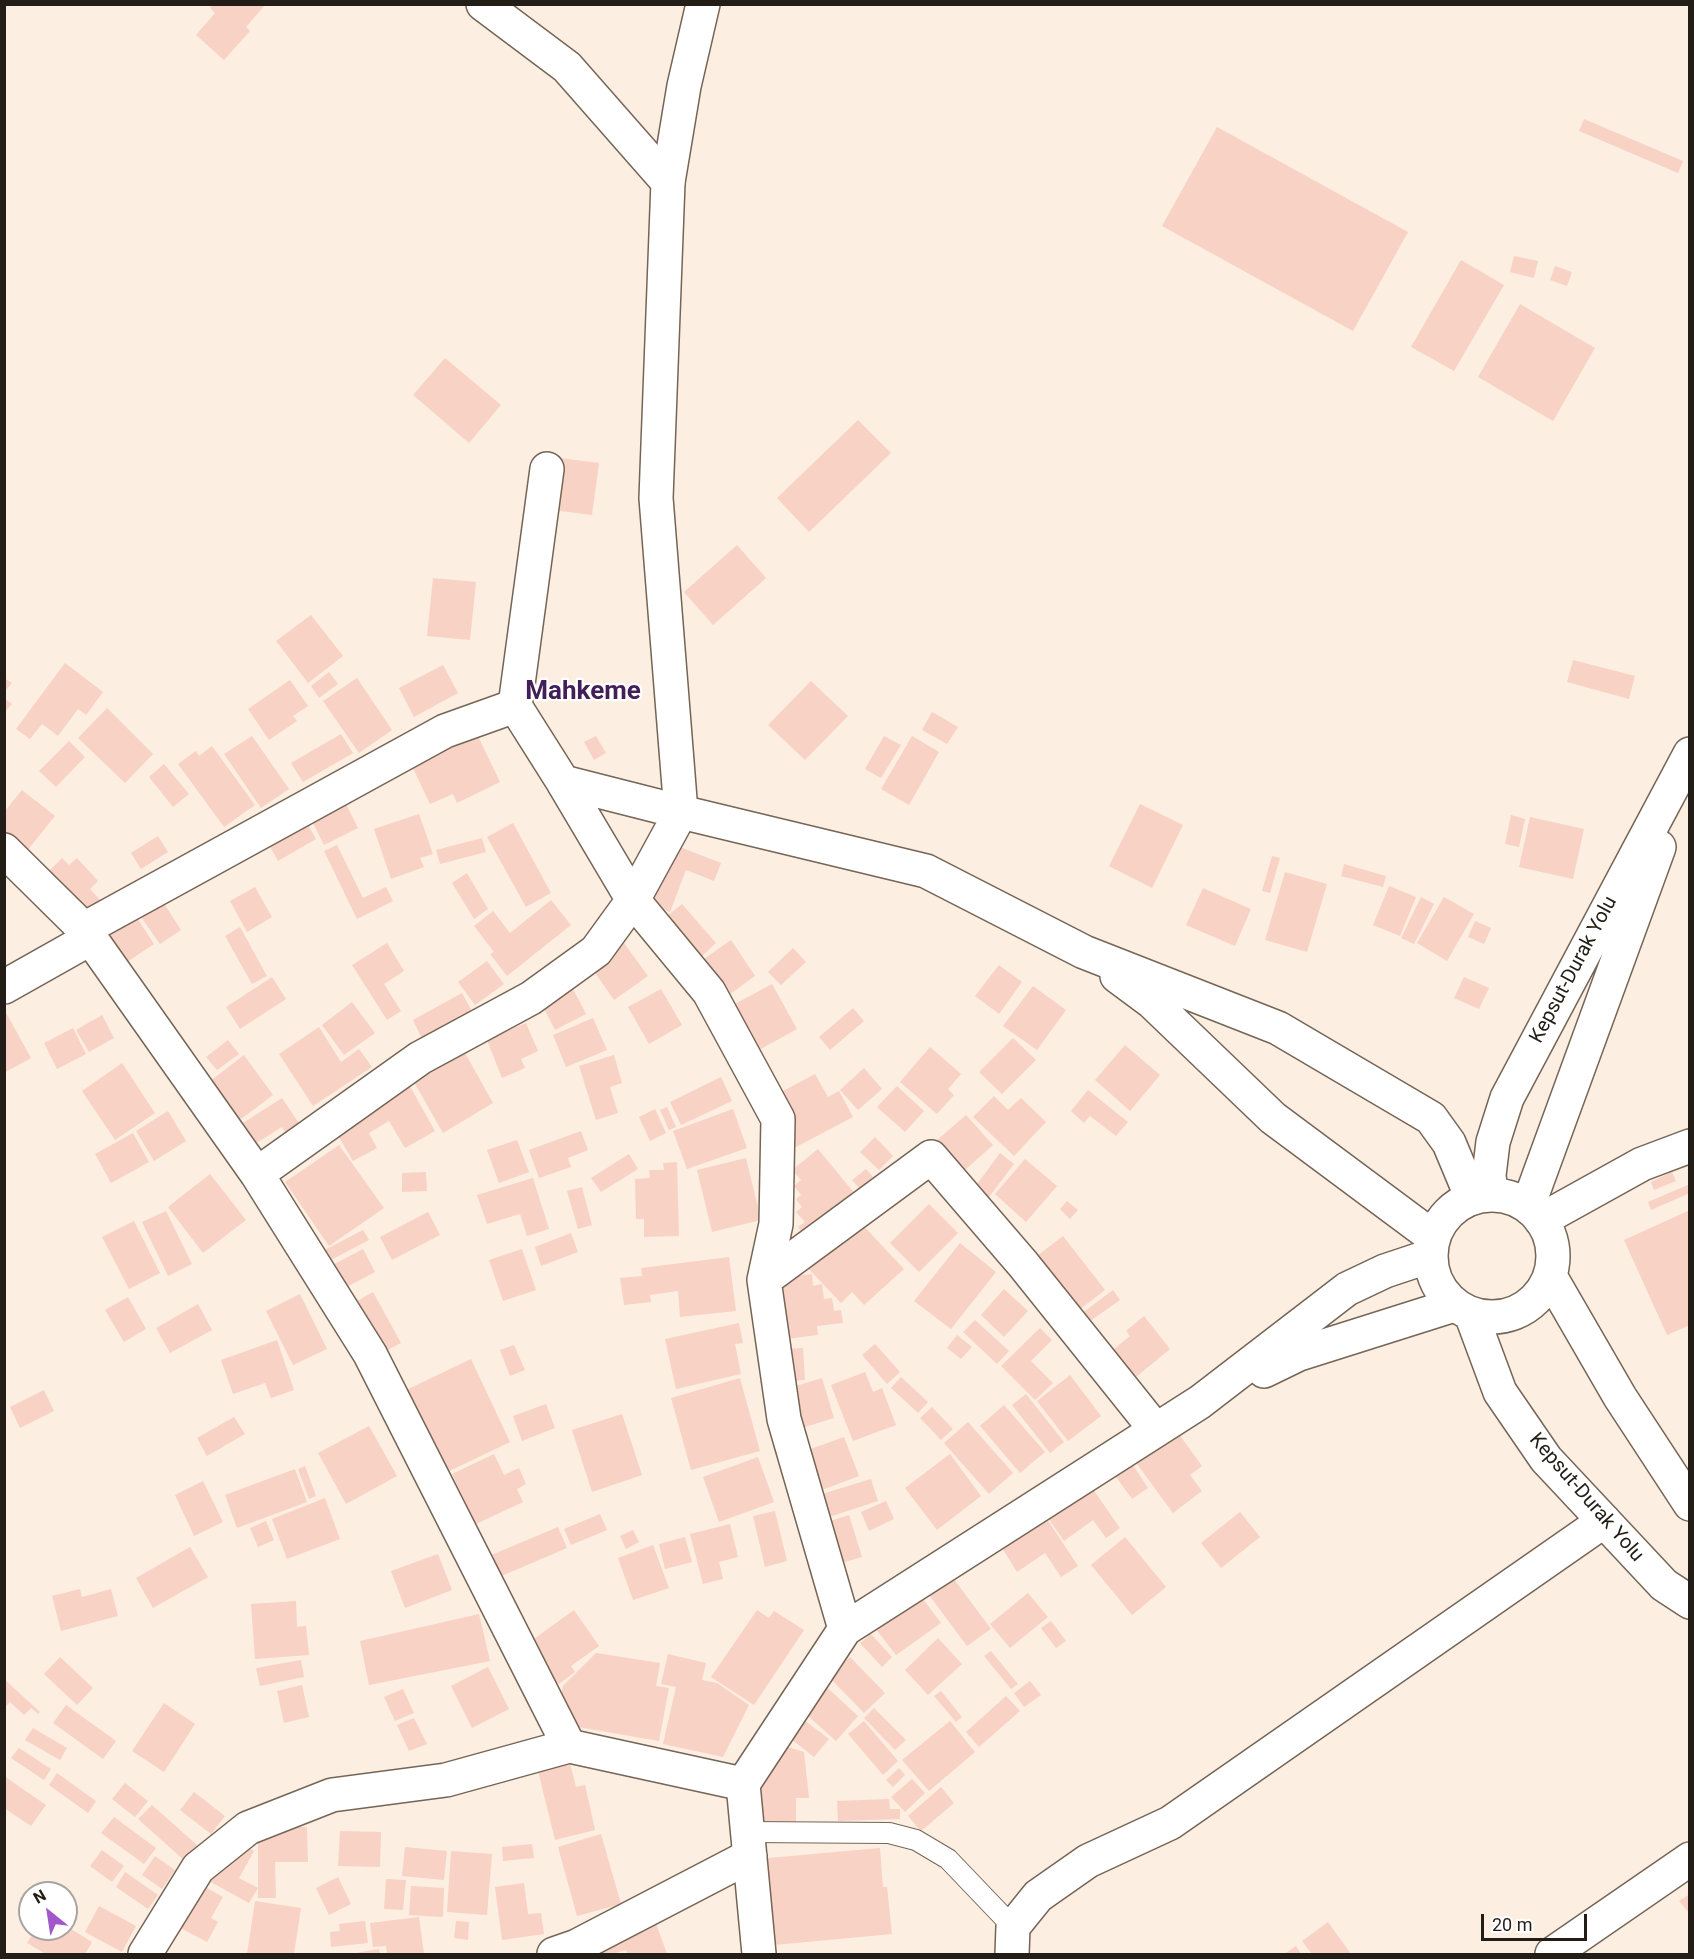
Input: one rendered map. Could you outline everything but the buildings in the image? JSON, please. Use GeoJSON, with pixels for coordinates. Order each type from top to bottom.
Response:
{"type":"FeatureCollection","features":[{"type":"Feature","properties":{"kind":"street"},"geometry":{"type":"LineString","coordinates":[[483,4],[567,67],[668,182]]}},
{"type":"Feature","properties":{"kind":"street"},"geometry":{"type":"LineString","coordinates":[[257,1174],[420,1058],[531,998],[596,951],[633,900],[681,812],[656,498],[668,182],[684,86],[703,4]]}},
{"type":"Feature","properties":{"kind":"street"},"geometry":{"type":"LineString","coordinates":[[547,469],[516,706],[633,900],[709,993],[778,1119],[776,1224],[764,1280],[784,1419],[845,1629]]}},
{"type":"Feature","properties":{"kind":"street"},"geometry":{"type":"LineString","coordinates":[[4,987],[88,934],[446,731],[516,706]]}},
{"type":"Feature","properties":{"kind":"street","name":"Kepsut-Durak Yolu"},"geometry":{"type":"LineString","coordinates":[[1481,1197],[1489,1175],[1493,1142],[1507,1098],[1689,756]]}},
{"type":"Feature","properties":{"kind":"street","name":"Kepsut-Durak Yolu"},"geometry":{"type":"LineString","coordinates":[[1535,1213],[1600,1014],[1689,756]]}},
{"type":"Feature","properties":{"kind":"street"},"geometry":{"type":"LineString","coordinates":[[563,782],[926,871],[1084,952],[1278,1028],[1431,1118],[1449,1143],[1481,1197]]}},
{"type":"Feature","properties":{"kind":"street"},"geometry":{"type":"LineString","coordinates":[[4,850],[88,934],[257,1174],[370,1354],[569,1746]]}},
{"type":"Feature","properties":{"kind":"street"},"geometry":{"type":"LineString","coordinates":[[1084,952],[1152,1002],[1273,1118],[1432,1246]]}},
{"type":"Feature","properties":{"kind":"street"},"geometry":{"type":"LineString","coordinates":[[1535,1213],[1642,1164],[1689,1146]]}},
{"type":"Feature","properties":{"kind":"street"},"geometry":{"type":"LineString","coordinates":[[764,1280],[931,1157],[1023,1264],[1156,1430]]}},
{"type":"Feature","properties":{"kind":"street"},"geometry":{"type":"LineString","coordinates":[[1481,1197],[1510,1197],[1535,1213],[1551,1237],[1553,1257],[1550,1276],[1541,1293],[1527,1306],[1509,1315],[1490,1318],[1463,1309],[1441,1291],[1433,1274],[1432,1246],[1442,1220],[1455,1207],[1481,1197]]}},
{"type":"Feature","properties":{"kind":"street"},"geometry":{"type":"LineString","coordinates":[[759,1954],[743,1784],[845,1629],[1200,1402],[1347,1289],[1432,1246]]}},
{"type":"Feature","properties":{"kind":"street"},"geometry":{"type":"LineString","coordinates":[[1550,1276],[1620,1397],[1689,1504]]}},
{"type":"Feature","properties":{"kind":"street"},"geometry":{"type":"LineString","coordinates":[[1200,1402],[1299,1354],[1463,1309]]}},
{"type":"Feature","properties":{"kind":"street","name":"Kepsut-Durak Yolu"},"geometry":{"type":"LineString","coordinates":[[1463,1309],[1500,1392],[1546,1459],[1664,1585],[1689,1602]]}},
{"type":"Feature","properties":{"kind":"street"},"geometry":{"type":"LineString","coordinates":[[1013,1941],[1038,1896],[1088,1861],[1170,1823],[1604,1521]]}},
{"type":"Feature","properties":{"kind":"street"},"geometry":{"type":"LineString","coordinates":[[145,1954],[198,1868],[248,1828],[332,1795],[446,1780],[569,1746],[743,1784]]}},
{"type":"Feature","properties":{"kind":"street"},"geometry":{"type":"LineString","coordinates":[[555,1954],[577,1946],[749,1844]]}},
{"type":"Feature","properties":{"kind":"street"},"geometry":{"type":"LineString","coordinates":[[1551,1954],[1689,1859]]}},
{"type":"Feature","properties":{"kind":"lane"},"geometry":{"type":"LineString","coordinates":[[749,1844],[889,1833],[916,1840],[948,1859],[1013,1941]]}},
{"type":"Feature","properties":{"kind":"district","name":"Mahkeme"},"geometry":{"type":"Point","coordinates":[583,692]}}]}
